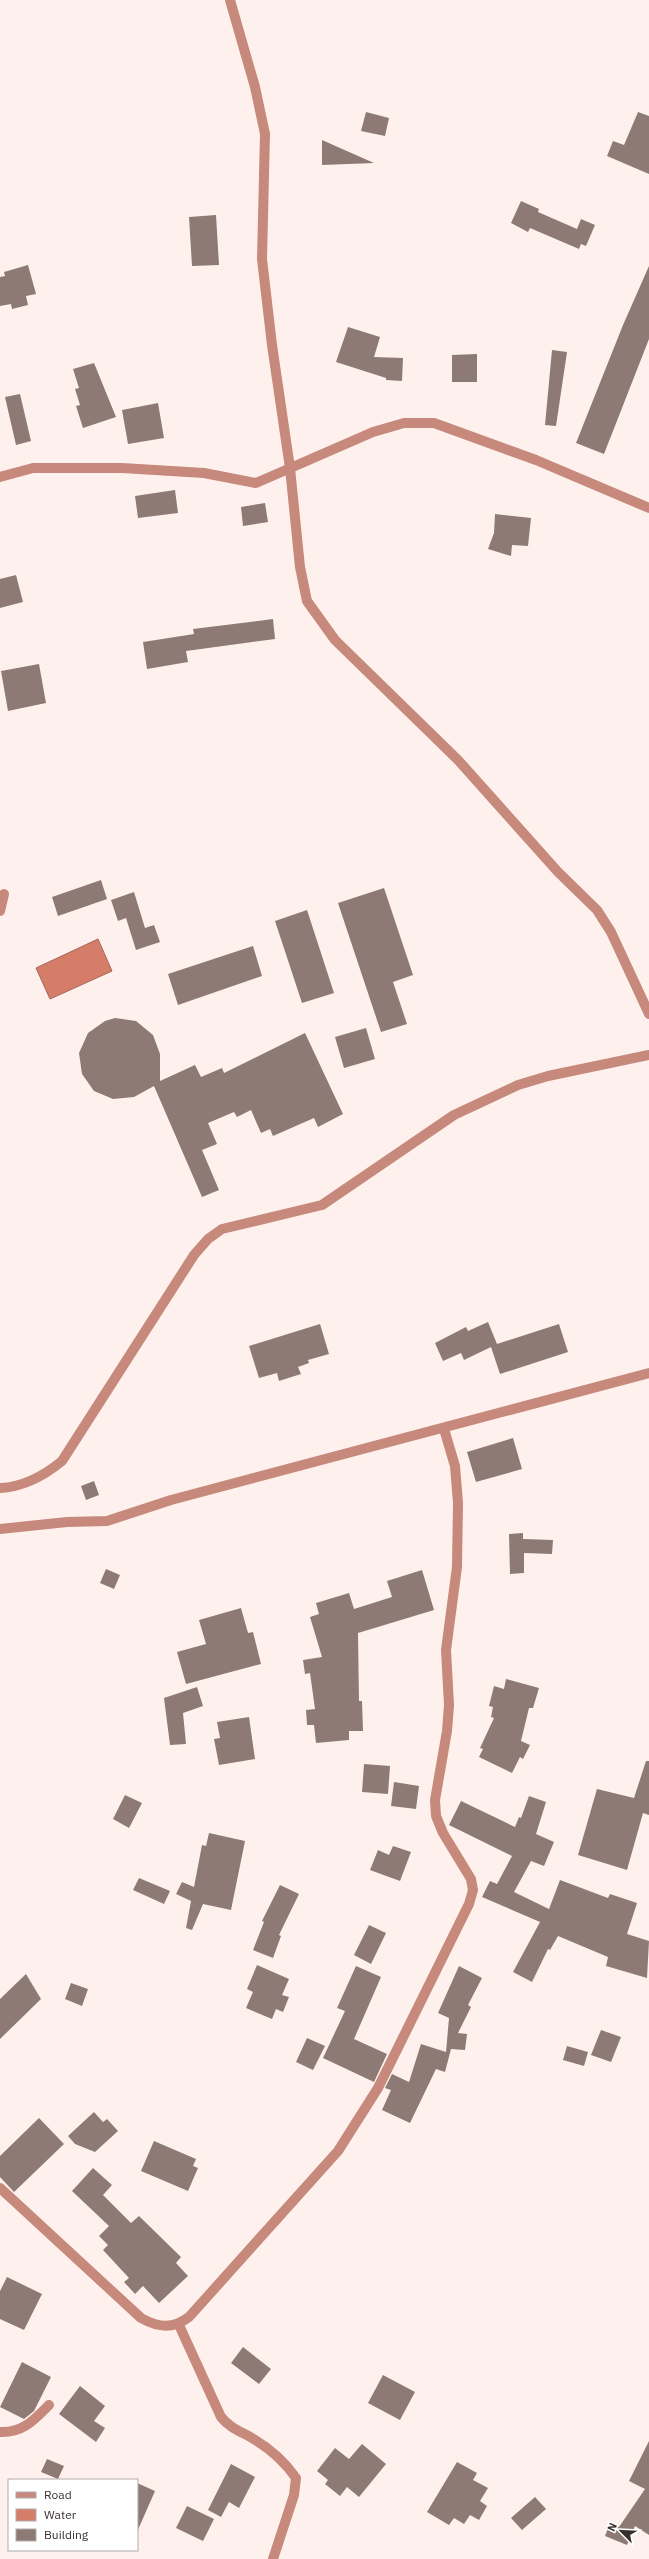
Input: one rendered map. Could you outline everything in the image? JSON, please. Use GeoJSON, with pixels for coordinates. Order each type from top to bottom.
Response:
{"type":"FeatureCollection","features":[{"type":"Feature","properties":{"kind":"street"},"geometry":{"type":"LineString","coordinates":[[230,0],[255,87],[264,134],[262,259],[272,345],[290,468],[300,567],[307,601],[335,640],[458,760],[558,872],[597,910],[611,932],[649,1014]]}},
{"type":"Feature","properties":{"kind":"street"},"geometry":{"type":"LineString","coordinates":[[0,477],[33,468],[122,468],[204,473],[256,483],[373,432],[404,423],[434,422],[536,460],[649,508]]}},
{"type":"Feature","properties":{"kind":"street"},"geometry":{"type":"LineString","coordinates":[[0,911],[4,894]]}},
{"type":"Feature","properties":{"kind":"street"},"geometry":{"type":"LineString","coordinates":[[0,1488],[8,1488],[44,1476],[62,1461],[194,1255],[208,1239],[222,1230],[322,1205],[454,1115],[518,1085],[548,1076],[649,1055]]}},
{"type":"Feature","properties":{"kind":"street"},"geometry":{"type":"LineString","coordinates":[[0,1529],[67,1522],[107,1521],[171,1500],[444,1429],[649,1373]]}},
{"type":"Feature","properties":{"kind":"street"},"geometry":{"type":"LineString","coordinates":[[0,2188],[141,2318],[168,2327],[179,2325],[189,2317],[338,2151],[378,2088],[469,1904],[473,1890],[471,1879],[443,1833],[436,1816],[435,1800],[447,1731],[449,1705],[446,1650],[457,1567],[458,1503],[455,1466],[444,1429]]}},
{"type":"Feature","properties":{"kind":"street"},"geometry":{"type":"LineString","coordinates":[[179,2325],[221,2417],[227,2424],[252,2438],[285,2464],[296,2478],[294,2494],[273,2559]]}},
{"type":"Feature","properties":{"kind":"street"},"geometry":{"type":"LineString","coordinates":[[0,2432],[13,2433],[30,2424],[49,2405]]}},
{"type":"Feature","properties":{"kind":"water"},"geometry":{"type":"Polygon","coordinates":[[[98,939],[112,971],[50,999],[36,968],[98,939]]]}},
{"type":"Feature","properties":{"kind":"building"},"geometry":{"type":"Polygon","coordinates":[[[366,112],[389,118],[385,136],[361,131],[366,112]]]}},
{"type":"Feature","properties":{"kind":"building"},"geometry":{"type":"Polygon","coordinates":[[[638,112],[649,116],[649,174],[607,156],[613,141],[624,145],[638,112]]]}},
{"type":"Feature","properties":{"kind":"building"},"geometry":{"type":"Polygon","coordinates":[[[322,140],[374,163],[322,165],[322,140]]]}},
{"type":"Feature","properties":{"kind":"building"},"geometry":{"type":"Polygon","coordinates":[[[521,201],[539,209],[538,212],[577,229],[581,219],[595,225],[586,246],[581,244],[579,249],[530,228],[528,232],[511,223],[521,201]]]}},
{"type":"Feature","properties":{"kind":"building"},"geometry":{"type":"Polygon","coordinates":[[[216,215],[219,265],[192,266],[189,217],[216,215]]]}},
{"type":"Feature","properties":{"kind":"building"},"geometry":{"type":"Polygon","coordinates":[[[28,265],[36,294],[26,296],[28,305],[12,309],[11,304],[0,306],[0,277],[5,276],[4,272],[28,265]]]}},
{"type":"Feature","properties":{"kind":"building"},"geometry":{"type":"Polygon","coordinates":[[[649,266],[649,339],[604,454],[576,443],[623,325],[649,266]]]}},
{"type":"Feature","properties":{"kind":"building"},"geometry":{"type":"Polygon","coordinates":[[[348,327],[380,337],[374,357],[403,358],[402,381],[386,380],[386,378],[336,362],[348,327]]]}},
{"type":"Feature","properties":{"kind":"building"},"geometry":{"type":"Polygon","coordinates":[[[552,350],[567,352],[556,426],[545,425],[552,350]]]}},
{"type":"Feature","properties":{"kind":"building"},"geometry":{"type":"Polygon","coordinates":[[[477,354],[477,382],[452,382],[452,355],[477,354]]]}},
{"type":"Feature","properties":{"kind":"building"},"geometry":{"type":"Polygon","coordinates":[[[94,363],[116,417],[83,428],[76,406],[80,405],[75,389],[79,388],[73,369],[94,363]]]}},
{"type":"Feature","properties":{"kind":"building"},"geometry":{"type":"Polygon","coordinates":[[[20,394],[31,441],[16,445],[5,397],[20,394]]]}},
{"type":"Feature","properties":{"kind":"building"},"geometry":{"type":"Polygon","coordinates":[[[158,403],[164,438],[128,444],[122,410],[158,403]]]}},
{"type":"Feature","properties":{"kind":"building"},"geometry":{"type":"Polygon","coordinates":[[[175,490],[178,513],[138,518],[135,496],[175,490]]]}},
{"type":"Feature","properties":{"kind":"building"},"geometry":{"type":"Polygon","coordinates":[[[265,503],[268,522],[243,526],[241,507],[265,503]]]}},
{"type":"Feature","properties":{"kind":"building"},"geometry":{"type":"Polygon","coordinates":[[[495,514],[531,518],[528,546],[512,545],[511,556],[488,549],[494,533],[495,514]]]}},
{"type":"Feature","properties":{"kind":"building"},"geometry":{"type":"Polygon","coordinates":[[[16,575],[23,602],[0,608],[0,579],[16,575]]]}},
{"type":"Feature","properties":{"kind":"building"},"geometry":{"type":"Polygon","coordinates":[[[273,619],[275,639],[186,651],[188,662],[147,669],[143,642],[194,634],[193,629],[273,619]]]}},
{"type":"Feature","properties":{"kind":"building"},"geometry":{"type":"Polygon","coordinates":[[[39,664],[46,703],[8,711],[1,671],[39,664]]]}},
{"type":"Feature","properties":{"kind":"building"},"geometry":{"type":"Polygon","coordinates":[[[101,880],[107,899],[58,916],[52,897],[101,880]]]}},
{"type":"Feature","properties":{"kind":"building"},"geometry":{"type":"Polygon","coordinates":[[[384,888],[413,975],[393,982],[407,1024],[381,1032],[338,903],[384,888]]]}},
{"type":"Feature","properties":{"kind":"building"},"geometry":{"type":"Polygon","coordinates":[[[134,892],[145,928],[154,925],[160,942],[136,950],[126,918],[118,921],[111,900],[134,892]]]}},
{"type":"Feature","properties":{"kind":"building"},"geometry":{"type":"Polygon","coordinates":[[[307,910],[334,993],[302,1003],[275,921],[307,910]]]}},
{"type":"Feature","properties":{"kind":"building"},"geometry":{"type":"Polygon","coordinates":[[[253,946],[262,976],[178,1005],[168,974],[253,946]]]}},
{"type":"Feature","properties":{"kind":"building"},"geometry":{"type":"Polygon","coordinates":[[[115,1018],[136,1021],[153,1035],[160,1054],[160,1081],[195,1065],[201,1077],[222,1068],[224,1073],[305,1033],[343,1114],[318,1127],[314,1118],[273,1136],[270,1129],[261,1133],[251,1110],[237,1117],[234,1112],[208,1123],[217,1144],[202,1150],[219,1190],[202,1197],[154,1086],[134,1097],[113,1099],[94,1091],[82,1074],[79,1053],[88,1033],[105,1021],[115,1018]]]}},
{"type":"Feature","properties":{"kind":"building"},"geometry":{"type":"Polygon","coordinates":[[[366,1028],[375,1059],[344,1068],[335,1037],[366,1028]]]}},
{"type":"Feature","properties":{"kind":"building"},"geometry":{"type":"Polygon","coordinates":[[[488,1322],[497,1344],[559,1324],[568,1352],[500,1374],[491,1347],[464,1360],[461,1353],[443,1361],[435,1343],[466,1327],[468,1331],[488,1322]]]}},
{"type":"Feature","properties":{"kind":"building"},"geometry":{"type":"Polygon","coordinates":[[[320,1324],[329,1354],[308,1360],[309,1363],[298,1367],[301,1374],[279,1381],[277,1373],[259,1378],[249,1346],[320,1324]]]}},
{"type":"Feature","properties":{"kind":"building"},"geometry":{"type":"Polygon","coordinates":[[[513,1438],[522,1469],[476,1482],[467,1452],[513,1438]]]}},
{"type":"Feature","properties":{"kind":"building"},"geometry":{"type":"Polygon","coordinates":[[[94,1481],[99,1495],[86,1500],[81,1486],[94,1481]]]}},
{"type":"Feature","properties":{"kind":"building"},"geometry":{"type":"Polygon","coordinates":[[[523,1533],[523,1539],[553,1540],[552,1554],[524,1553],[524,1573],[510,1574],[509,1534],[523,1533]]]}},
{"type":"Feature","properties":{"kind":"building"},"geometry":{"type":"Polygon","coordinates":[[[106,1569],[120,1575],[114,1589],[100,1583],[106,1569]]]}},
{"type":"Feature","properties":{"kind":"building"},"geometry":{"type":"Polygon","coordinates":[[[422,1570],[434,1610],[358,1633],[359,1701],[362,1701],[363,1731],[349,1731],[349,1740],[316,1743],[314,1725],[307,1725],[306,1710],[315,1709],[310,1673],[305,1674],[303,1660],[322,1657],[310,1617],[319,1614],[316,1603],[349,1593],[354,1609],[392,1597],[387,1581],[422,1570]]]}},
{"type":"Feature","properties":{"kind":"building"},"geometry":{"type":"Polygon","coordinates":[[[241,1608],[248,1633],[253,1632],[261,1664],[186,1684],[177,1652],[206,1644],[199,1620],[241,1608]]]}},
{"type":"Feature","properties":{"kind":"building"},"geometry":{"type":"Polygon","coordinates":[[[506,1679],[539,1688],[533,1708],[529,1708],[521,1741],[530,1745],[523,1759],[520,1757],[512,1773],[479,1757],[483,1749],[480,1748],[494,1718],[491,1717],[493,1707],[489,1706],[494,1686],[504,1689],[506,1679]]]}},
{"type":"Feature","properties":{"kind":"building"},"geometry":{"type":"Polygon","coordinates":[[[197,1687],[203,1706],[183,1713],[186,1744],[170,1745],[164,1698],[197,1687]]]}},
{"type":"Feature","properties":{"kind":"building"},"geometry":{"type":"Polygon","coordinates":[[[249,1717],[255,1759],[219,1765],[214,1739],[220,1738],[217,1722],[249,1717]]]}},
{"type":"Feature","properties":{"kind":"building"},"geometry":{"type":"Polygon","coordinates":[[[646,1761],[649,1761],[649,1815],[643,1813],[627,1870],[578,1855],[597,1789],[634,1798],[646,1761]]]}},
{"type":"Feature","properties":{"kind":"building"},"geometry":{"type":"Polygon","coordinates":[[[364,1764],[390,1766],[388,1794],[362,1792],[364,1764]]]}},
{"type":"Feature","properties":{"kind":"building"},"geometry":{"type":"Polygon","coordinates":[[[394,1782],[419,1786],[416,1809],[391,1806],[394,1782]]]}},
{"type":"Feature","properties":{"kind":"building"},"geometry":{"type":"Polygon","coordinates":[[[125,1795],[142,1803],[129,1828],[113,1819],[125,1795]]]}},
{"type":"Feature","properties":{"kind":"building"},"geometry":{"type":"Polygon","coordinates":[[[529,1796],[546,1802],[536,1834],[554,1842],[544,1866],[531,1861],[514,1892],[549,1909],[560,1880],[608,1898],[610,1894],[637,1903],[627,1934],[649,1941],[647,1978],[606,1966],[608,1957],[558,1936],[550,1950],[548,1949],[532,1982],[513,1972],[540,1922],[482,1897],[490,1881],[497,1884],[512,1856],[449,1825],[461,1801],[515,1827],[519,1817],[521,1818],[529,1796]]]}},
{"type":"Feature","properties":{"kind":"building"},"geometry":{"type":"Polygon","coordinates":[[[209,1833],[245,1841],[231,1910],[203,1904],[192,1930],[186,1928],[191,1901],[176,1894],[182,1882],[194,1887],[202,1845],[206,1846],[209,1833]]]}},
{"type":"Feature","properties":{"kind":"building"},"geometry":{"type":"Polygon","coordinates":[[[393,1846],[411,1852],[400,1881],[370,1870],[378,1850],[389,1855],[393,1846]]]}},
{"type":"Feature","properties":{"kind":"building"},"geometry":{"type":"Polygon","coordinates":[[[139,1878],[170,1891],[164,1904],[133,1890],[139,1878]]]}},
{"type":"Feature","properties":{"kind":"building"},"geometry":{"type":"Polygon","coordinates":[[[280,1885],[299,1894],[279,1935],[281,1936],[273,1958],[253,1950],[264,1922],[262,1921],[280,1885]]]}},
{"type":"Feature","properties":{"kind":"building"},"geometry":{"type":"Polygon","coordinates":[[[369,1925],[386,1933],[371,1964],[354,1955],[369,1925]]]}},
{"type":"Feature","properties":{"kind":"building"},"geometry":{"type":"Polygon","coordinates":[[[257,1965],[289,1979],[282,1995],[289,1997],[283,2012],[276,2009],[272,2019],[246,2008],[253,1992],[247,1989],[257,1965]]]}},
{"type":"Feature","properties":{"kind":"building"},"geometry":{"type":"Polygon","coordinates":[[[356,1966],[381,1977],[354,2039],[387,2054],[374,2082],[323,2058],[345,2011],[337,2008],[356,1966]]]}},
{"type":"Feature","properties":{"kind":"building"},"geometry":{"type":"Polygon","coordinates":[[[459,1966],[482,1978],[468,2005],[471,2007],[458,2033],[467,2034],[465,2050],[451,2049],[445,2072],[436,2069],[410,2123],[382,2110],[391,2090],[385,2088],[392,2074],[409,2082],[421,2044],[446,2052],[449,2018],[438,2013],[459,1966]]]}},
{"type":"Feature","properties":{"kind":"building"},"geometry":{"type":"Polygon","coordinates":[[[26,1974],[41,1999],[0,2039],[0,1999],[26,1974]]]}},
{"type":"Feature","properties":{"kind":"building"},"geometry":{"type":"Polygon","coordinates":[[[71,1983],[88,1989],[82,2006],[65,1999],[71,1983]]]}},
{"type":"Feature","properties":{"kind":"building"},"geometry":{"type":"Polygon","coordinates":[[[601,2030],[621,2037],[611,2062],[591,2055],[601,2030]]]}},
{"type":"Feature","properties":{"kind":"building"},"geometry":{"type":"Polygon","coordinates":[[[307,2038],[325,2046],[313,2070],[296,2062],[307,2038]]]}},
{"type":"Feature","properties":{"kind":"building"},"geometry":{"type":"Polygon","coordinates":[[[567,2046],[588,2052],[584,2066],[563,2060],[567,2046]]]}},
{"type":"Feature","properties":{"kind":"building"},"geometry":{"type":"Polygon","coordinates":[[[94,2112],[103,2122],[107,2119],[118,2131],[95,2152],[75,2144],[68,2136],[94,2112]]]}},
{"type":"Feature","properties":{"kind":"building"},"geometry":{"type":"Polygon","coordinates":[[[39,2118],[64,2144],[14,2192],[0,2177],[0,2156],[39,2118]]]}},
{"type":"Feature","properties":{"kind":"building"},"geometry":{"type":"Polygon","coordinates":[[[154,2141],[196,2159],[193,2166],[198,2168],[188,2191],[141,2171],[154,2141]]]}},
{"type":"Feature","properties":{"kind":"building"},"geometry":{"type":"Polygon","coordinates":[[[93,2168],[112,2185],[103,2195],[131,2223],[139,2216],[181,2257],[176,2263],[188,2276],[159,2303],[143,2286],[135,2294],[124,2282],[129,2278],[103,2250],[108,2245],[99,2236],[109,2226],[72,2191],[93,2168]]]}},
{"type":"Feature","properties":{"kind":"building"},"geometry":{"type":"Polygon","coordinates":[[[7,2277],[42,2294],[24,2330],[0,2319],[0,2291],[7,2277]]]}},
{"type":"Feature","properties":{"kind":"building"},"geometry":{"type":"Polygon","coordinates":[[[243,2347],[271,2369],[259,2384],[231,2363],[243,2347]]]}},
{"type":"Feature","properties":{"kind":"building"},"geometry":{"type":"Polygon","coordinates":[[[22,2362],[51,2377],[34,2411],[24,2419],[0,2407],[22,2362]]]}},
{"type":"Feature","properties":{"kind":"building"},"geometry":{"type":"Polygon","coordinates":[[[383,2375],[415,2392],[400,2420],[368,2403],[383,2375]]]}},
{"type":"Feature","properties":{"kind":"building"},"geometry":{"type":"Polygon","coordinates":[[[80,2386],[105,2406],[94,2421],[105,2428],[96,2442],[59,2414],[80,2386]]]}},
{"type":"Feature","properties":{"kind":"building"},"geometry":{"type":"Polygon","coordinates":[[[649,2441],[649,2535],[635,2526],[627,2545],[605,2536],[610,2523],[619,2527],[645,2489],[629,2481],[649,2441]]]}},
{"type":"Feature","properties":{"kind":"building"},"geometry":{"type":"Polygon","coordinates":[[[362,2444],[386,2464],[359,2497],[347,2487],[340,2496],[325,2484],[328,2480],[317,2471],[335,2448],[349,2459],[362,2444]]]}},
{"type":"Feature","properties":{"kind":"building"},"geometry":{"type":"Polygon","coordinates":[[[47,2459],[64,2466],[58,2479],[41,2472],[47,2459]]]}},
{"type":"Feature","properties":{"kind":"building"},"geometry":{"type":"Polygon","coordinates":[[[457,2462],[477,2473],[473,2480],[488,2488],[480,2501],[487,2506],[479,2520],[470,2515],[464,2524],[454,2518],[449,2525],[427,2512],[457,2462]]]}},
{"type":"Feature","properties":{"kind":"building"},"geometry":{"type":"Polygon","coordinates":[[[231,2464],[255,2477],[239,2508],[229,2502],[221,2517],[208,2510],[231,2464]]]}},
{"type":"Feature","properties":{"kind":"building"},"geometry":{"type":"Polygon","coordinates":[[[138,2483],[155,2491],[138,2530],[138,2483]]]}},
{"type":"Feature","properties":{"kind":"building"},"geometry":{"type":"Polygon","coordinates":[[[535,2497],[546,2509],[522,2530],[511,2518],[535,2497]]]}},
{"type":"Feature","properties":{"kind":"building"},"geometry":{"type":"Polygon","coordinates":[[[187,2506],[214,2519],[203,2541],[176,2528],[187,2506]]]}}]}
